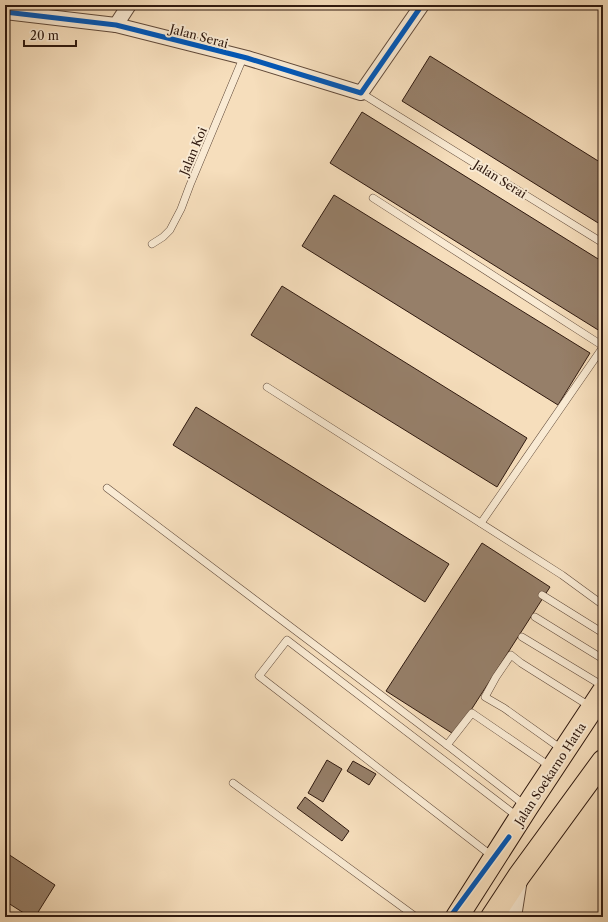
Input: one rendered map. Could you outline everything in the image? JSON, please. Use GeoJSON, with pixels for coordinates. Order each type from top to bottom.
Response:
{"type":"FeatureCollection","features":[{"type":"Feature","properties":{"kind":"main road","name":"Jalan Soekarno Hatta"},"geometry":{"type":"LineString","coordinates":[[457,917],[598,700]]}},
{"type":"Feature","properties":{"kind":"main road"},"geometry":{"type":"LineString","coordinates":[[492,917],[519,876],[598,770]]}},
{"type":"Feature","properties":{"kind":"street"},"geometry":{"type":"LineString","coordinates":[[116,25],[129,5]]}},
{"type":"Feature","properties":{"kind":"street"},"geometry":{"type":"LineString","coordinates":[[361,93],[422,5]]}},
{"type":"Feature","properties":{"kind":"street","name":"Jalan Serai"},"geometry":{"type":"LineString","coordinates":[[5,12],[116,25],[361,93]]}},
{"type":"Feature","properties":{"kind":"street"},"geometry":{"type":"LineString","coordinates":[[450,917],[494,858],[519,821]]}},
{"type":"Feature","properties":{"kind":"street"},"geometry":{"type":"LineString","coordinates":[[512,917],[519,876]]}},
{"type":"Feature","properties":{"kind":"lane","name":"Jalan Koi"},"geometry":{"type":"LineString","coordinates":[[152,244],[163,237],[170,230],[181,209],[242,60]]}},
{"type":"Feature","properties":{"kind":"lane","name":"Jalan Serai"},"geometry":{"type":"LineString","coordinates":[[361,93],[603,243]]}},
{"type":"Feature","properties":{"kind":"lane"},"geometry":{"type":"LineString","coordinates":[[373,198],[603,347],[481,523]]}},
{"type":"Feature","properties":{"kind":"lane"},"geometry":{"type":"LineString","coordinates":[[267,387],[562,575],[603,605]]}},
{"type":"Feature","properties":{"kind":"lane"},"geometry":{"type":"LineString","coordinates":[[107,488],[447,745],[519,821]]}},
{"type":"Feature","properties":{"kind":"lane"},"geometry":{"type":"LineString","coordinates":[[542,595],[603,632]]}},
{"type":"Feature","properties":{"kind":"lane"},"geometry":{"type":"LineString","coordinates":[[535,617],[603,659]]}},
{"type":"Feature","properties":{"kind":"lane"},"geometry":{"type":"LineString","coordinates":[[522,637],[603,686]]}},
{"type":"Feature","properties":{"kind":"lane"},"geometry":{"type":"LineString","coordinates":[[494,858],[259,676],[287,640],[519,821]]}},
{"type":"Feature","properties":{"kind":"lane"},"geometry":{"type":"LineString","coordinates":[[559,760],[504,708],[485,697],[496,677],[511,655],[521,663],[598,700]]}},
{"type":"Feature","properties":{"kind":"lane"},"geometry":{"type":"LineString","coordinates":[[447,745],[472,713],[559,760]]}},
{"type":"Feature","properties":{"kind":"lane"},"geometry":{"type":"LineString","coordinates":[[233,783],[416,917]]}},
{"type":"Feature","properties":{"kind":"building"},"geometry":{"type":"Polygon","coordinates":[[[430,56],[603,164],[603,226],[402,101],[430,56]]]}},
{"type":"Feature","properties":{"kind":"building"},"geometry":{"type":"Polygon","coordinates":[[[362,112],[603,262],[603,333],[330,163],[362,112]]]}},
{"type":"Feature","properties":{"kind":"building"},"geometry":{"type":"Polygon","coordinates":[[[334,195],[590,353],[558,405],[302,246],[334,195]]]}},
{"type":"Feature","properties":{"kind":"building"},"geometry":{"type":"Polygon","coordinates":[[[282,286],[527,438],[497,487],[251,335],[282,286]]]}},
{"type":"Feature","properties":{"kind":"building"},"geometry":{"type":"Polygon","coordinates":[[[196,407],[449,564],[425,602],[173,445],[196,407]]]}},
{"type":"Feature","properties":{"kind":"building"},"geometry":{"type":"Polygon","coordinates":[[[482,543],[550,587],[455,735],[386,691],[482,543]]]}},
{"type":"Feature","properties":{"kind":"building"},"geometry":{"type":"Polygon","coordinates":[[[327,760],[342,769],[323,802],[308,793],[327,760]]]}},
{"type":"Feature","properties":{"kind":"building"},"geometry":{"type":"Polygon","coordinates":[[[353,761],[376,774],[369,785],[347,771],[353,761]]]}},
{"type":"Feature","properties":{"kind":"building"},"geometry":{"type":"Polygon","coordinates":[[[305,797],[349,831],[342,841],[297,808],[305,797]]]}},
{"type":"Feature","properties":{"kind":"building"},"geometry":{"type":"Polygon","coordinates":[[[5,852],[55,885],[35,917],[30,917],[5,901],[5,852]]]}},
{"type":"Feature","properties":{"kind":"cycle path"},"geometry":{"type":"LineString","coordinates":[[5,12],[116,25],[247,58],[361,93],[422,5]]}},
{"type":"Feature","properties":{"kind":"cycle path"},"geometry":{"type":"LineString","coordinates":[[450,917],[509,837]]}}]}
